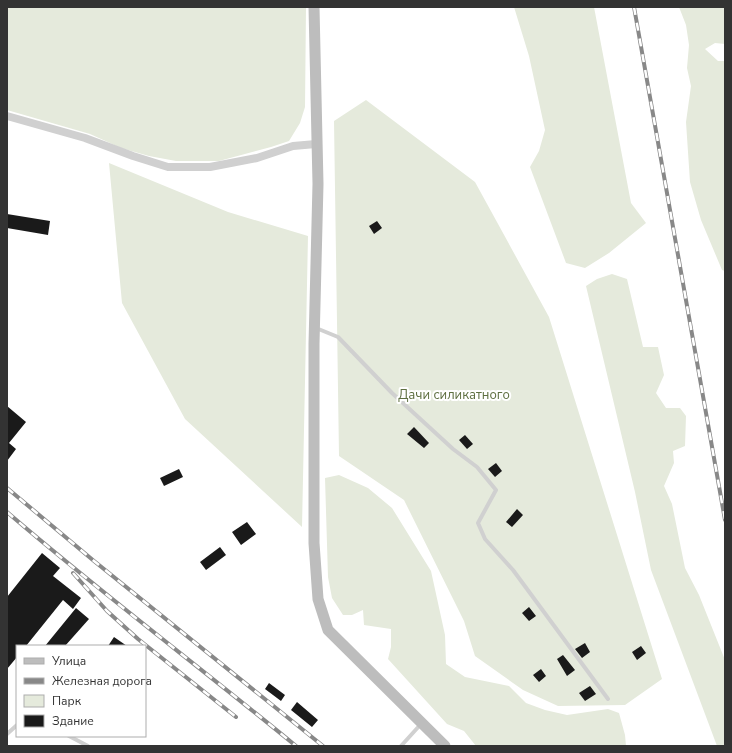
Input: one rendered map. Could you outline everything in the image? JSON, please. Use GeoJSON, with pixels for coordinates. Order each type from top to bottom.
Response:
{"type":"FeatureCollection","features":[{"type":"Feature","properties":{"kind":"street"},"geometry":{"type":"LineString","coordinates":[[314,7],[318,184],[314,327],[314,543],[318,599],[328,630],[445,746]]}},
{"type":"Feature","properties":{"kind":"street"},"geometry":{"type":"LineString","coordinates":[[7,116],[85,138],[168,167],[210,167],[257,158],[293,146],[316,144]]}},
{"type":"Feature","properties":{"kind":"lane"},"geometry":{"type":"LineString","coordinates":[[314,327],[338,337],[392,393],[453,449],[477,467],[496,490],[478,523],[485,539],[512,570],[608,699]]}},
{"type":"Feature","properties":{"kind":"lane"},"geometry":{"type":"LineString","coordinates":[[401,746],[422,722]]}},
{"type":"Feature","properties":{"kind":"lane"},"geometry":{"type":"LineString","coordinates":[[7,734],[16,726]]}},
{"type":"Feature","properties":{"kind":"lane"},"geometry":{"type":"LineString","coordinates":[[71,737],[88,746]]}},
{"type":"Feature","properties":{"kind":"green space"},"geometry":{"type":"Polygon","coordinates":[[[7,7],[306,7],[305,107],[300,123],[289,141],[271,147],[219,161],[176,161],[149,156],[121,148],[90,134],[7,110],[7,7]]]}},
{"type":"Feature","properties":{"kind":"green space"},"geometry":{"type":"Polygon","coordinates":[[[514,7],[594,7],[631,203],[646,223],[609,253],[585,268],[566,263],[530,167],[539,151],[545,130],[529,56],[514,7]]]}},
{"type":"Feature","properties":{"kind":"green space"},"geometry":{"type":"Polygon","coordinates":[[[679,7],[725,7],[725,44],[715,43],[705,49],[718,61],[725,61],[725,271],[722,270],[701,220],[690,182],[686,122],[691,86],[687,68],[689,45],[686,25],[679,7]]]}},
{"type":"Feature","properties":{"kind":"green space","name":"Дачи силикатного"},"geometry":{"type":"Polygon","coordinates":[[[366,100],[475,182],[549,317],[662,679],[625,705],[558,706],[523,690],[475,656],[464,621],[404,500],[339,456],[334,121],[366,100]]]}},
{"type":"Feature","properties":{"kind":"green space"},"geometry":{"type":"Polygon","coordinates":[[[109,163],[228,212],[308,236],[302,527],[185,419],[122,303],[109,163]]]}},
{"type":"Feature","properties":{"kind":"green space"},"geometry":{"type":"Polygon","coordinates":[[[612,274],[627,279],[643,347],[658,347],[664,375],[656,393],[666,408],[680,408],[686,416],[685,446],[673,451],[674,463],[664,486],[672,504],[685,568],[699,595],[725,660],[725,746],[717,746],[651,570],[635,492],[586,286],[597,279],[612,274]]]}},
{"type":"Feature","properties":{"kind":"green space"},"geometry":{"type":"Polygon","coordinates":[[[339,475],[368,488],[392,508],[431,571],[445,635],[446,664],[465,677],[509,686],[526,703],[545,710],[567,715],[608,709],[619,713],[625,735],[626,746],[476,746],[464,731],[447,724],[388,659],[391,647],[391,629],[364,625],[363,610],[352,615],[343,615],[332,598],[328,577],[325,478],[339,475]]]}},
{"type":"Feature","properties":{"kind":"building"},"geometry":{"type":"Polygon","coordinates":[[[7,214],[50,221],[48,235],[7,228],[7,214]]]}},
{"type":"Feature","properties":{"kind":"building"},"geometry":{"type":"Polygon","coordinates":[[[377,221],[382,228],[374,234],[369,226],[377,221]]]}},
{"type":"Feature","properties":{"kind":"building"},"geometry":{"type":"Polygon","coordinates":[[[7,406],[26,422],[9,443],[16,449],[7,461],[7,406]]]}},
{"type":"Feature","properties":{"kind":"building"},"geometry":{"type":"Polygon","coordinates":[[[414,427],[429,443],[424,448],[407,434],[414,427]]]}},
{"type":"Feature","properties":{"kind":"building"},"geometry":{"type":"Polygon","coordinates":[[[465,435],[473,444],[467,449],[459,440],[465,435]]]}},
{"type":"Feature","properties":{"kind":"building"},"geometry":{"type":"Polygon","coordinates":[[[496,463],[502,471],[495,477],[488,469],[496,463]]]}},
{"type":"Feature","properties":{"kind":"building"},"geometry":{"type":"Polygon","coordinates":[[[179,469],[183,477],[164,486],[160,478],[179,469]]]}},
{"type":"Feature","properties":{"kind":"building"},"geometry":{"type":"Polygon","coordinates":[[[517,509],[523,515],[512,527],[506,522],[517,509]]]}},
{"type":"Feature","properties":{"kind":"building"},"geometry":{"type":"Polygon","coordinates":[[[247,522],[256,534],[241,545],[232,532],[247,522]]]}},
{"type":"Feature","properties":{"kind":"building"},"geometry":{"type":"Polygon","coordinates":[[[220,547],[226,555],[206,570],[200,562],[220,547]]]}},
{"type":"Feature","properties":{"kind":"building"},"geometry":{"type":"Polygon","coordinates":[[[42,553],[60,568],[53,576],[81,598],[73,609],[63,600],[27,645],[16,645],[16,658],[7,669],[7,597],[42,553]]]}},
{"type":"Feature","properties":{"kind":"building"},"geometry":{"type":"Polygon","coordinates":[[[529,607],[536,616],[529,621],[522,613],[529,607]]]}},
{"type":"Feature","properties":{"kind":"building"},"geometry":{"type":"Polygon","coordinates":[[[76,608],[89,619],[66,645],[46,645],[76,608]]]}},
{"type":"Feature","properties":{"kind":"building"},"geometry":{"type":"Polygon","coordinates":[[[114,637],[126,645],[109,645],[114,637]]]}},
{"type":"Feature","properties":{"kind":"building"},"geometry":{"type":"Polygon","coordinates":[[[585,643],[590,652],[582,658],[575,649],[585,643]]]}},
{"type":"Feature","properties":{"kind":"building"},"geometry":{"type":"Polygon","coordinates":[[[641,646],[646,653],[637,660],[632,652],[641,646]]]}},
{"type":"Feature","properties":{"kind":"building"},"geometry":{"type":"Polygon","coordinates":[[[563,655],[575,670],[567,676],[557,659],[563,655]]]}},
{"type":"Feature","properties":{"kind":"building"},"geometry":{"type":"Polygon","coordinates":[[[541,669],[546,676],[539,682],[533,675],[541,669]]]}},
{"type":"Feature","properties":{"kind":"building"},"geometry":{"type":"Polygon","coordinates":[[[269,683],[285,695],[281,701],[265,689],[269,683]]]}},
{"type":"Feature","properties":{"kind":"building"},"geometry":{"type":"Polygon","coordinates":[[[590,686],[596,694],[585,701],[579,693],[590,686]]]}},
{"type":"Feature","properties":{"kind":"building"},"geometry":{"type":"Polygon","coordinates":[[[297,702],[318,720],[312,727],[291,710],[297,702]]]}},
{"type":"Feature","properties":{"kind":"railway"},"geometry":{"type":"LineString","coordinates":[[634,7],[725,520]]}},
{"type":"Feature","properties":{"kind":"railway"},"geometry":{"type":"LineString","coordinates":[[7,488],[94,561],[323,746]]}},
{"type":"Feature","properties":{"kind":"railway"},"geometry":{"type":"LineString","coordinates":[[7,512],[78,572],[296,746]]}},
{"type":"Feature","properties":{"kind":"railway"},"geometry":{"type":"LineString","coordinates":[[73,573],[107,611],[146,645]]}},
{"type":"Feature","properties":{"kind":"railway"},"geometry":{"type":"LineString","coordinates":[[146,645],[236,717]]}}]}
